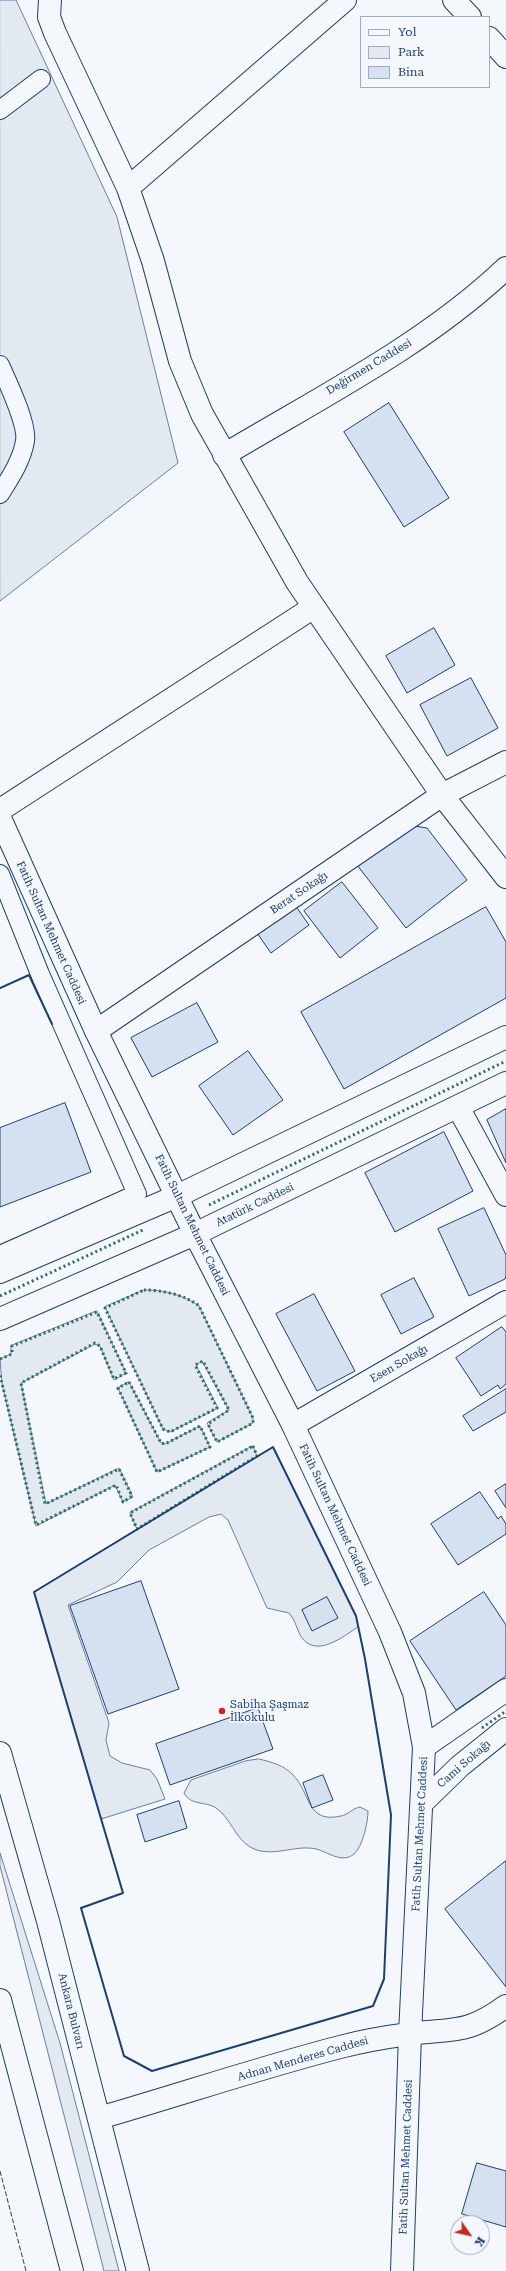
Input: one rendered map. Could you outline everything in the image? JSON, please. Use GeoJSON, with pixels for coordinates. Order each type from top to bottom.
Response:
{"type":"FeatureCollection","features":[{"type":"Feature","properties":{"kind":"street"},"geometry":{"type":"LineString","coordinates":[[50,0],[49,18],[53,28],[128,188],[153,261],[180,361],[202,414],[297,582],[442,795],[506,877]]}},
{"type":"Feature","properties":{"kind":"street"},"geometry":{"type":"LineString","coordinates":[[128,188],[345,0]]}},
{"type":"Feature","properties":{"kind":"street"},"geometry":{"type":"LineString","coordinates":[[454,0],[469,16]]}},
{"type":"Feature","properties":{"kind":"street"},"geometry":{"type":"LineString","coordinates":[[490,39],[506,57]]}},
{"type":"Feature","properties":{"kind":"street"},"geometry":{"type":"LineString","coordinates":[[0,110],[41,79]]}},
{"type":"Feature","properties":{"kind":"street","name":"Değirmen Caddesi"},"geometry":{"type":"LineString","coordinates":[[224,455],[406,346],[479,293],[506,268]]}},
{"type":"Feature","properties":{"kind":"street"},"geometry":{"type":"LineString","coordinates":[[0,365],[18,405],[26,440],[14,470],[0,494]]}},
{"type":"Feature","properties":{"kind":"street"},"geometry":{"type":"LineString","coordinates":[[0,810],[314,607]]}},
{"type":"Feature","properties":{"kind":"street","name":"Berat Sokağı"},"geometry":{"type":"LineString","coordinates":[[96,1032],[442,795],[506,762]]}},
{"type":"Feature","properties":{"kind":"street","name":"Fatih Sultan Mehmet Caddesi"},"geometry":{"type":"LineString","coordinates":[[0,818],[96,1032],[195,1234],[293,1425],[390,1632],[414,1693],[424,1747],[423,1802],[410,2034],[402,2271]]}},
{"type":"Feature","properties":{"kind":"street"},"geometry":{"type":"LineString","coordinates":[[0,874],[40,974],[137,1194],[0,1255]]}},
{"type":"Feature","properties":{"kind":"street"},"geometry":{"type":"LineString","coordinates":[[0,1272],[177,1196],[506,1036]]}},
{"type":"Feature","properties":{"kind":"street","name":"Atatürk Caddesi"},"geometry":{"type":"LineString","coordinates":[[0,1319],[195,1234],[506,1083]]}},
{"type":"Feature","properties":{"kind":"street"},"geometry":{"type":"LineString","coordinates":[[458,1107],[506,1195]]}},
{"type":"Feature","properties":{"kind":"street","name":"Esen Sokağı"},"geometry":{"type":"LineString","coordinates":[[293,1425],[506,1302]]}},
{"type":"Feature","properties":{"kind":"street"},"geometry":{"type":"LineString","coordinates":[[424,1747],[506,1690]]}},
{"type":"Feature","properties":{"kind":"street","name":"Cami Sokağı"},"geometry":{"type":"LineString","coordinates":[[423,1802],[460,1766],[506,1729]]}},
{"type":"Feature","properties":{"kind":"street","name":"Ankara Bulvarı"},"geometry":{"type":"LineString","coordinates":[[0,1753],[48,1921],[138,2271]]}},
{"type":"Feature","properties":{"kind":"street"},"geometry":{"type":"LineString","coordinates":[[0,2000],[72,2271]]}},
{"type":"Feature","properties":{"kind":"street","name":"Adnan Menderes Caddesi"},"geometry":{"type":"LineString","coordinates":[[98,2118],[340,2047],[410,2034],[453,2031],[468,2028],[485,2021],[506,2006]]}},
{"type":"Feature","properties":{"kind":"green space"},"geometry":{"type":"Polygon","coordinates":[[[0,0],[16,0],[117,217],[178,463],[0,601],[0,0]]]}},
{"type":"Feature","properties":{"kind":"green space"},"geometry":{"type":"Polygon","coordinates":[[[144,1290],[173,1294],[187,1299],[199,1306],[253,1418],[253,1423],[217,1442],[207,1423],[229,1410],[202,1361],[196,1365],[218,1408],[170,1432],[163,1429],[105,1307],[144,1290]]]}},
{"type":"Feature","properties":{"kind":"green space"},"geometry":{"type":"Polygon","coordinates":[[[97,1311],[126,1373],[114,1380],[100,1346],[95,1344],[21,1383],[46,1504],[119,1468],[133,1497],[123,1502],[115,1485],[36,1526],[2,1384],[0,1359],[11,1354],[11,1346],[97,1311]]]}},
{"type":"Feature","properties":{"kind":"green space"},"geometry":{"type":"Polygon","coordinates":[[[129,1382],[161,1443],[165,1444],[200,1426],[210,1447],[157,1472],[118,1388],[129,1382]]]}},
{"type":"Feature","properties":{"kind":"green space"},"geometry":{"type":"Polygon","coordinates":[[[253,1446],[257,1456],[273,1447],[356,1616],[358,1627],[338,1640],[323,1646],[308,1644],[302,1638],[289,1613],[267,1608],[228,1520],[221,1514],[209,1517],[149,1550],[117,1582],[68,1605],[109,1723],[106,1740],[110,1756],[122,1763],[150,1770],[157,1779],[165,1799],[101,1819],[34,1592],[137,1529],[130,1513],[253,1446]]]}},
{"type":"Feature","properties":{"kind":"green space"},"geometry":{"type":"Polygon","coordinates":[[[259,1759],[277,1764],[293,1775],[299,1782],[315,1811],[321,1816],[341,1816],[360,1807],[368,1811],[366,1827],[362,1840],[354,1854],[349,1857],[340,1858],[316,1849],[308,1848],[275,1852],[258,1850],[250,1847],[240,1838],[221,1812],[216,1808],[195,1802],[184,1793],[191,1780],[245,1761],[259,1759]]]}},
{"type":"Feature","properties":{"kind":"green space"},"geometry":{"type":"Polygon","coordinates":[[[0,1853],[60,2043],[119,2271],[104,2271],[0,1866],[0,1853]]]}},
{"type":"Feature","properties":{"kind":"building"},"geometry":{"type":"Polygon","coordinates":[[[389,403],[449,498],[404,527],[344,432],[389,403]]]}},
{"type":"Feature","properties":{"kind":"building"},"geometry":{"type":"Polygon","coordinates":[[[434,628],[455,665],[407,693],[386,656],[434,628]]]}},
{"type":"Feature","properties":{"kind":"building"},"geometry":{"type":"Polygon","coordinates":[[[471,678],[498,728],[447,756],[420,705],[471,678]]]}},
{"type":"Feature","properties":{"kind":"building"},"geometry":{"type":"Polygon","coordinates":[[[408,825],[427,828],[467,880],[406,928],[357,865],[408,825]]]}},
{"type":"Feature","properties":{"kind":"building"},"geometry":{"type":"Polygon","coordinates":[[[342,882],[378,928],[340,958],[304,911],[342,882]]]}},
{"type":"Feature","properties":{"kind":"building"},"geometry":{"type":"Polygon","coordinates":[[[295,905],[309,925],[271,953],[257,933],[295,905]]]}},
{"type":"Feature","properties":{"kind":"building"},"geometry":{"type":"Polygon","coordinates":[[[486,907],[506,942],[506,998],[344,1089],[301,1012],[486,907]]]}},
{"type":"Feature","properties":{"kind":"building"},"geometry":{"type":"Polygon","coordinates":[[[197,1003],[218,1042],[152,1077],[131,1038],[197,1003]]]}},
{"type":"Feature","properties":{"kind":"building"},"geometry":{"type":"Polygon","coordinates":[[[248,1051],[283,1100],[233,1135],[199,1086],[248,1051]]]}},
{"type":"Feature","properties":{"kind":"building"},"geometry":{"type":"Polygon","coordinates":[[[65,1103],[91,1172],[0,1207],[0,1128],[65,1103]]]}},
{"type":"Feature","properties":{"kind":"building"},"geometry":{"type":"Polygon","coordinates":[[[506,1109],[506,1163],[487,1120],[506,1109]]]}},
{"type":"Feature","properties":{"kind":"building"},"geometry":{"type":"Polygon","coordinates":[[[444,1132],[473,1191],[395,1232],[365,1173],[444,1132]]]}},
{"type":"Feature","properties":{"kind":"building"},"geometry":{"type":"Polygon","coordinates":[[[484,1208],[506,1255],[506,1276],[505,1279],[469,1296],[438,1229],[484,1208]]]}},
{"type":"Feature","properties":{"kind":"building"},"geometry":{"type":"Polygon","coordinates":[[[414,1278],[434,1317],[401,1334],[381,1295],[414,1278]]]}},
{"type":"Feature","properties":{"kind":"building"},"geometry":{"type":"Polygon","coordinates":[[[314,1294],[355,1371],[317,1391],[276,1314],[314,1294]]]}},
{"type":"Feature","properties":{"kind":"building"},"geometry":{"type":"Polygon","coordinates":[[[502,1327],[506,1332],[506,1384],[500,1389],[498,1385],[481,1396],[456,1358],[502,1327]]]}},
{"type":"Feature","properties":{"kind":"building"},"geometry":{"type":"Polygon","coordinates":[[[506,1389],[506,1412],[473,1431],[463,1416],[506,1389]]]}},
{"type":"Feature","properties":{"kind":"building"},"geometry":{"type":"Polygon","coordinates":[[[506,1484],[506,1508],[495,1491],[506,1484]]]}},
{"type":"Feature","properties":{"kind":"building"},"geometry":{"type":"Polygon","coordinates":[[[480,1492],[498,1519],[501,1516],[506,1524],[506,1534],[458,1565],[431,1524],[480,1492]]]}},
{"type":"Feature","properties":{"kind":"building"},"geometry":{"type":"Polygon","coordinates":[[[141,1581],[179,1689],[108,1714],[70,1606],[141,1581]]]}},
{"type":"Feature","properties":{"kind":"building"},"geometry":{"type":"Polygon","coordinates":[[[484,1592],[506,1625],[506,1676],[456,1710],[410,1641],[484,1592]]]}},
{"type":"Feature","properties":{"kind":"building"},"geometry":{"type":"Polygon","coordinates":[[[327,1597],[338,1618],[312,1631],[302,1610],[327,1597]]]}},
{"type":"Feature","properties":{"kind":"building"},"geometry":{"type":"Polygon","coordinates":[[[258,1708],[273,1749],[170,1785],[156,1744],[258,1708]]]}},
{"type":"Feature","properties":{"kind":"building"},"geometry":{"type":"Polygon","coordinates":[[[323,1775],[333,1800],[312,1808],[303,1783],[323,1775]]]}},
{"type":"Feature","properties":{"kind":"building"},"geometry":{"type":"Polygon","coordinates":[[[179,1801],[187,1828],[145,1842],[137,1815],[179,1801]]]}},
{"type":"Feature","properties":{"kind":"building"},"geometry":{"type":"Polygon","coordinates":[[[506,1861],[506,1987],[445,1909],[506,1861]]]}},
{"type":"Feature","properties":{"kind":"building"},"geometry":{"type":"Polygon","coordinates":[[[477,2163],[506,2171],[506,2227],[490,2222],[490,2215],[462,2214],[477,2163]]]}},
{"type":"Feature","properties":{"kind":"hedge"},"geometry":{"type":"LineString","coordinates":[[209,1205],[506,1061]]}},
{"type":"Feature","properties":{"kind":"hedge"},"geometry":{"type":"LineString","coordinates":[[0,1296],[145,1229]]}},
{"type":"Feature","properties":{"kind":"hedge"},"geometry":{"type":"LineString","coordinates":[[144,1290],[158,1291],[180,1296],[194,1302],[199,1306],[253,1418],[253,1423],[217,1442],[208,1424],[229,1410],[203,1361],[195,1365],[217,1408],[170,1432],[163,1429],[105,1308],[144,1290]]}},
{"type":"Feature","properties":{"kind":"hedge"},"geometry":{"type":"LineString","coordinates":[[0,1359],[12,1354],[12,1346],[97,1312],[126,1373],[114,1379],[100,1346],[95,1343],[21,1383],[45,1504],[119,1469],[132,1496],[123,1502],[116,1485],[36,1525],[0,1375]]}},
{"type":"Feature","properties":{"kind":"hedge"},"geometry":{"type":"LineString","coordinates":[[129,1382],[161,1443],[165,1444],[200,1426],[210,1447],[157,1472],[118,1388],[129,1382]]}},
{"type":"Feature","properties":{"kind":"hedge"},"geometry":{"type":"LineString","coordinates":[[253,1446],[257,1456],[137,1529],[130,1513],[253,1446]]}},
{"type":"Feature","properties":{"kind":"hedge"},"geometry":{"type":"LineString","coordinates":[[482,1728],[506,1711]]}},
{"type":"Feature","properties":{"kind":"fence"},"geometry":{"type":"LineString","coordinates":[[0,2171],[26,2271]]}},
{"type":"Feature","properties":{"kind":"wall"},"geometry":{"type":"LineString","coordinates":[[0,988],[29,975],[52,1024]]}},
{"type":"Feature","properties":{"kind":"wall"},"geometry":{"type":"LineString","coordinates":[[273,1447],[356,1616],[365,1659],[391,1815],[384,1979],[373,2006],[152,2071],[124,2056],[81,1908],[123,1893],[34,1592],[273,1447]]}},
{"type":"Feature","properties":{"kind":"place","name":"Sabiha Şaşmaz İlkokulu"},"geometry":{"type":"Point","coordinates":[222,1711]}}]}
